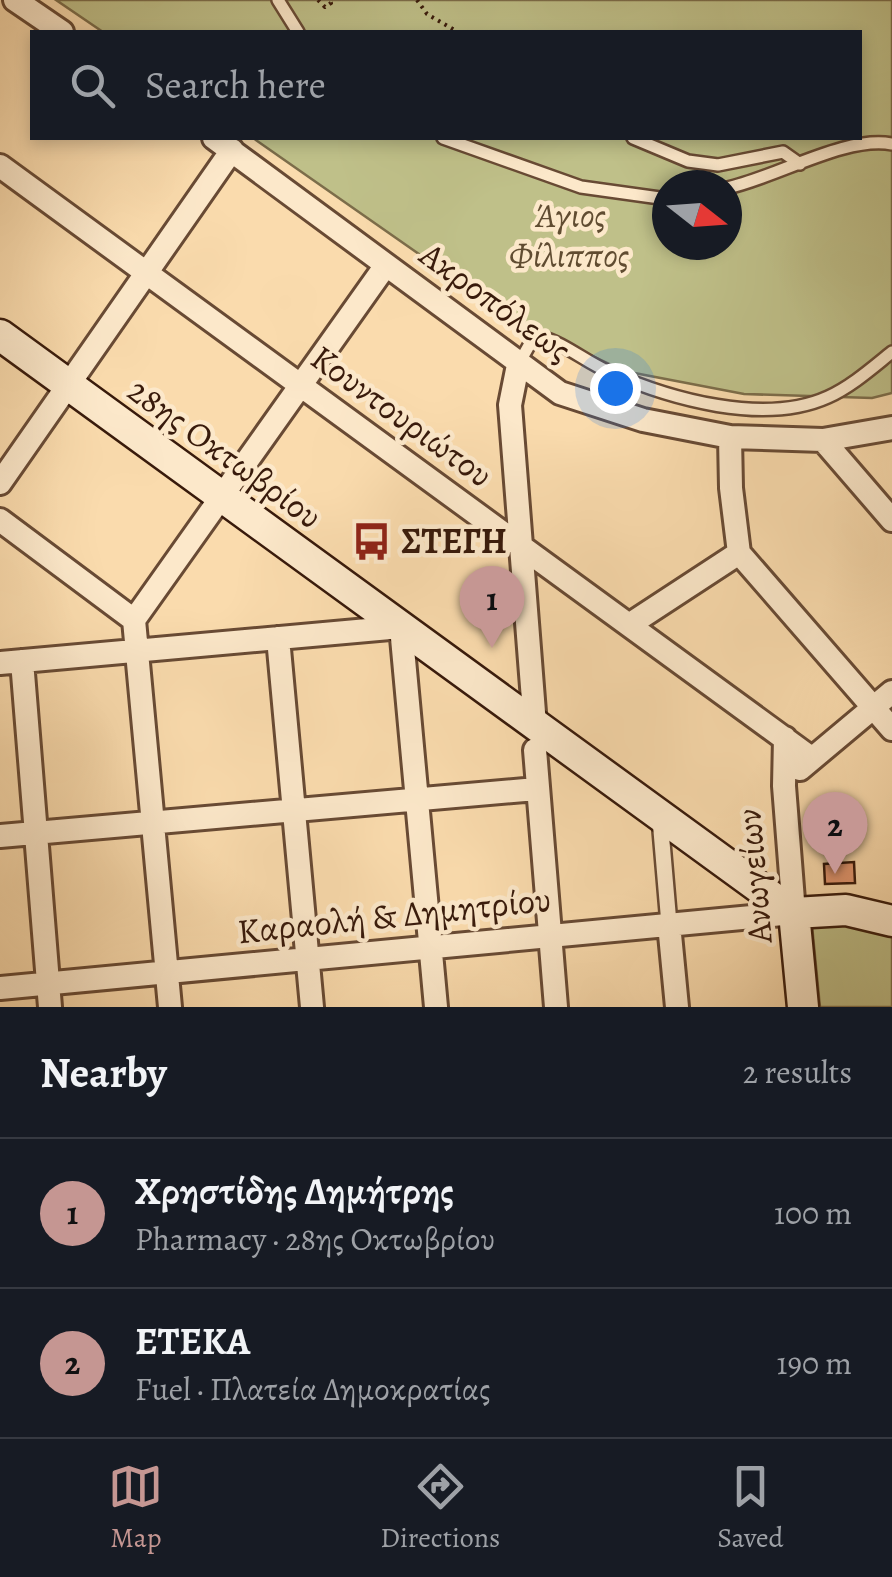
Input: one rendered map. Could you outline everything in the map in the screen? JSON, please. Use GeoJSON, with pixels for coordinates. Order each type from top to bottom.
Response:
{"type":"FeatureCollection","features":[{"type":"Feature","properties":{"kind":"main road","name":"28ης Οκτωβρίου"},"geometry":{"type":"LineString","coordinates":[[0,336],[402,627],[535,738],[659,815],[794,913]]}},
{"type":"Feature","properties":{"kind":"main road"},"geometry":{"type":"LineString","coordinates":[[794,913],[846,910],[892,921]]}},
{"type":"Feature","properties":{"kind":"main road","name":"Ανωγείων"},"geometry":{"type":"LineString","coordinates":[[794,913],[803,1007]]}},
{"type":"Feature","properties":{"kind":"street"},"geometry":{"type":"LineString","coordinates":[[0,18],[14,0],[59,30]]}},
{"type":"Feature","properties":{"kind":"street"},"geometry":{"type":"LineString","coordinates":[[0,483],[146,273],[223,144]]}},
{"type":"Feature","properties":{"kind":"street","name":"Ακροπόλεως"},"geometry":{"type":"LineString","coordinates":[[223,144],[560,392],[643,420],[730,437],[823,440],[892,428]]}},
{"type":"Feature","properties":{"kind":"street","name":"Κουντουριώτου"},"geometry":{"type":"LineString","coordinates":[[0,166],[812,758]]}},
{"type":"Feature","properties":{"kind":"street"},"geometry":{"type":"LineString","coordinates":[[170,1007],[134,620],[386,265]]}},
{"type":"Feature","properties":{"kind":"street"},"geometry":{"type":"LineString","coordinates":[[518,364],[510,405],[536,789],[556,1007]]}},
{"type":"Feature","properties":{"kind":"street"},"geometry":{"type":"LineString","coordinates":[[730,437],[739,553],[892,729]]}},
{"type":"Feature","properties":{"kind":"street"},"geometry":{"type":"LineString","coordinates":[[823,440],[892,520]]}},
{"type":"Feature","properties":{"kind":"street"},"geometry":{"type":"LineString","coordinates":[[0,520],[134,620]]}},
{"type":"Feature","properties":{"kind":"street"},"geometry":{"type":"LineString","coordinates":[[629,625],[739,553]]}},
{"type":"Feature","properties":{"kind":"street"},"geometry":{"type":"LineString","coordinates":[[49,995],[36,833],[11,662],[402,627],[436,1007]]}},
{"type":"Feature","properties":{"kind":"street"},"geometry":{"type":"LineString","coordinates":[[278,638],[312,1007]]}},
{"type":"Feature","properties":{"kind":"street"},"geometry":{"type":"LineString","coordinates":[[784,786],[892,692]]}},
{"type":"Feature","properties":{"kind":"street","name":"Ανωγείων"},"geometry":{"type":"LineString","coordinates":[[784,738],[794,913]]}},
{"type":"Feature","properties":{"kind":"street"},"geometry":{"type":"LineString","coordinates":[[0,836],[536,789]]}},
{"type":"Feature","properties":{"kind":"street"},"geometry":{"type":"LineString","coordinates":[[659,815],[677,1007]]}},
{"type":"Feature","properties":{"kind":"street","name":"Καραολή & Δημητρίου"},"geometry":{"type":"LineString","coordinates":[[0,988],[49,995],[166,972],[794,913]]}},
{"type":"Feature","properties":{"kind":"lane"},"geometry":{"type":"LineString","coordinates":[[278,0],[297,30]]}},
{"type":"Feature","properties":{"kind":"lane"},"geometry":{"type":"LineString","coordinates":[[448,140],[581,187],[652,197]]}},
{"type":"Feature","properties":{"kind":"lane"},"geometry":{"type":"LineString","coordinates":[[637,140],[688,160],[718,165],[783,152],[800,164]]}},
{"type":"Feature","properties":{"kind":"lane"},"geometry":{"type":"LineString","coordinates":[[742,183],[852,147],[892,144]]}},
{"type":"Feature","properties":{"kind":"lane"},"geometry":{"type":"LineString","coordinates":[[518,364],[531,342],[540,337],[554,340],[648,389],[746,410],[826,398],[892,352]]}},
{"type":"Feature","properties":{"kind":"path"},"geometry":{"type":"LineString","coordinates":[[318,0],[325,6],[329,0]]}},
{"type":"Feature","properties":{"kind":"path"},"geometry":{"type":"LineString","coordinates":[[418,0],[426,14],[454,30]]}},
{"type":"Feature","properties":{"kind":"green space","name":"Άγιος Φίλιππος"},"geometry":{"type":"Polygon","coordinates":[[[56,0],[892,0],[892,393],[872,398],[744,394],[624,371],[509,317],[256,140],[862,140],[862,30],[100,30],[56,0]]]}},
{"type":"Feature","properties":{"kind":"green space"},"geometry":{"type":"Polygon","coordinates":[[[862,923],[892,936],[892,1007],[820,1007],[812,925],[862,923]]]}},
{"type":"Feature","properties":{"kind":"building"},"geometry":{"type":"Polygon","coordinates":[[[854,862],[855,883],[825,884],[824,864],[854,862]]]}},
{"type":"Feature","properties":{"kind":"place","name":"ΣΤΕΓΗ"},"geometry":{"type":"Point","coordinates":[371,541]}},
{"type":"Feature","properties":{"kind":"place","name":"Χρηστίδης Δημήτρης"},"geometry":{"type":"Point","coordinates":[492,648]}},
{"type":"Feature","properties":{"kind":"place","name":"ΕΤΕΚΑ"},"geometry":{"type":"Point","coordinates":[835,874]}}]}
